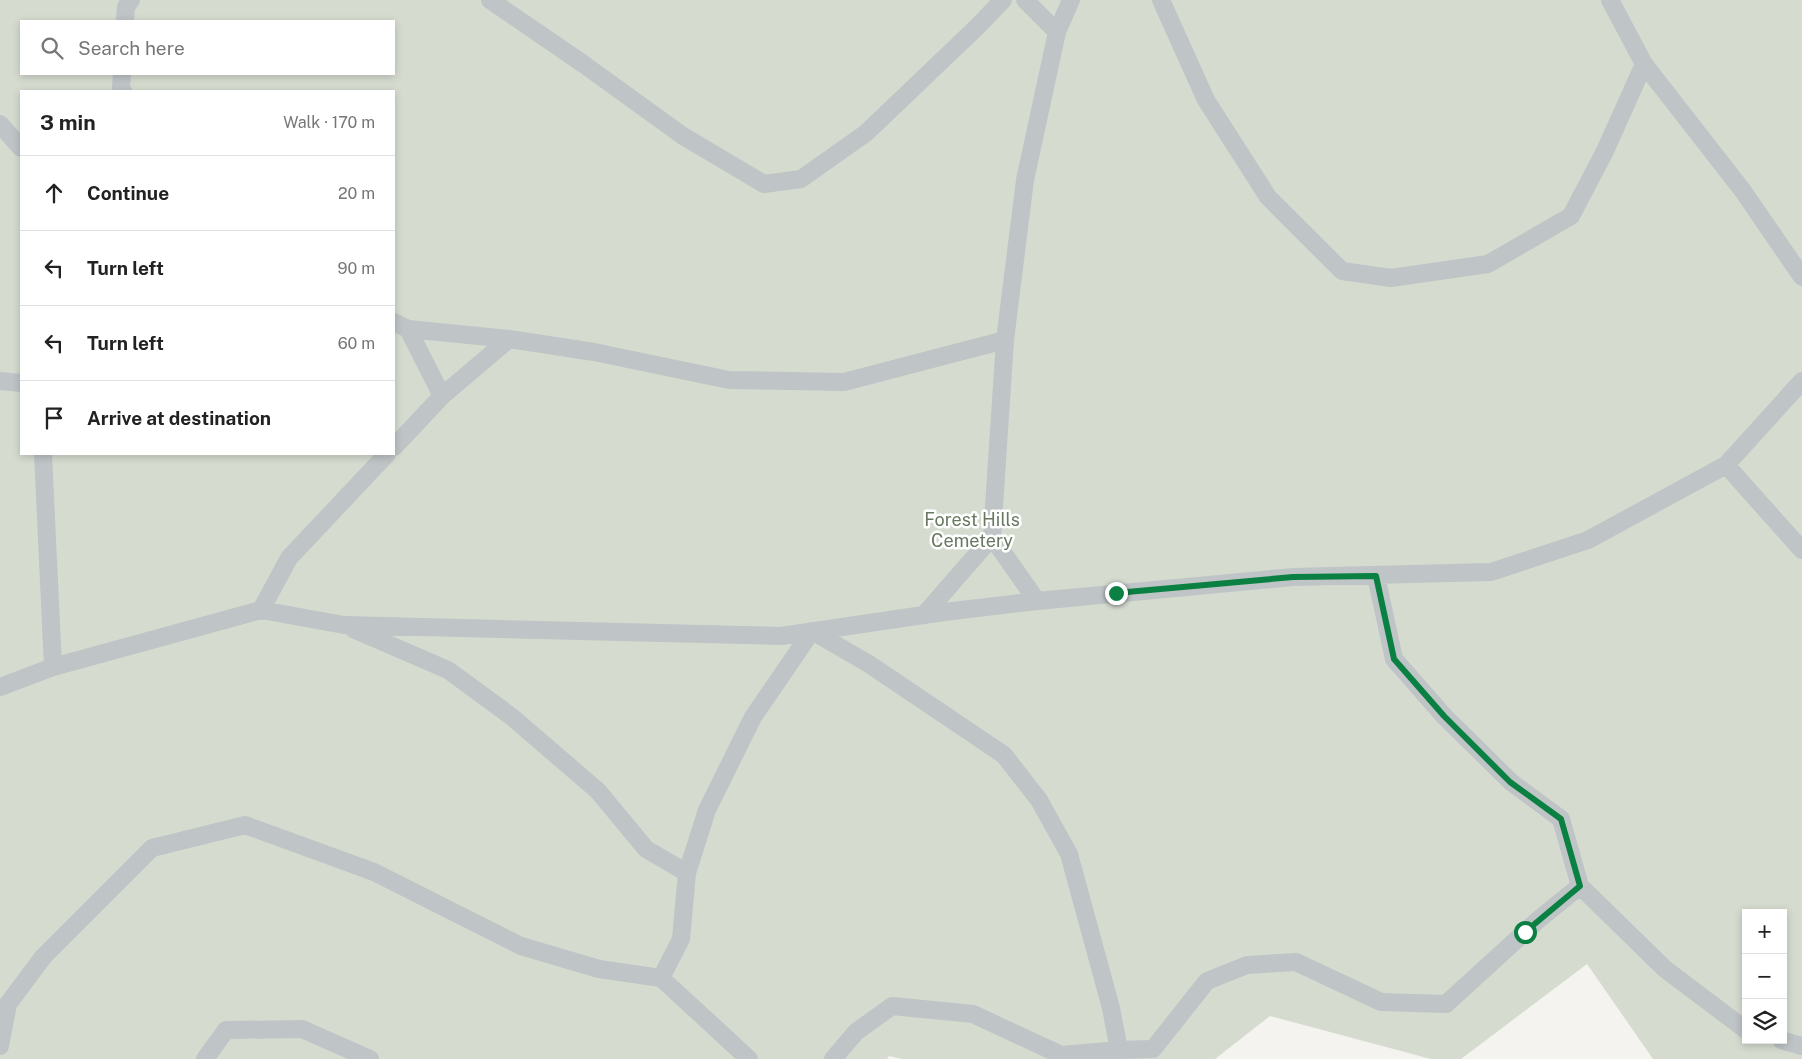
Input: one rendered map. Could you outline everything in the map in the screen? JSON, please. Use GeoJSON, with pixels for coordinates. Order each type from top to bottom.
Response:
{"type":"FeatureCollection","features":[{"type":"Feature","properties":{"kind":"lane"},"geometry":{"type":"LineString","coordinates":[[126,20],[126,7],[131,0]]}},
{"type":"Feature","properties":{"kind":"lane"},"geometry":{"type":"LineString","coordinates":[[490,0],[683,136],[764,184],[801,179],[866,132],[977,27],[1002,0]]}},
{"type":"Feature","properties":{"kind":"lane"},"geometry":{"type":"LineString","coordinates":[[1025,0],[1057,32]]}},
{"type":"Feature","properties":{"kind":"lane"},"geometry":{"type":"LineString","coordinates":[[924,615],[992,537],[1005,340],[1025,180],[1057,32],[1071,0]]}},
{"type":"Feature","properties":{"kind":"lane"},"geometry":{"type":"LineString","coordinates":[[1161,0],[1206,100],[1268,197],[1342,271],[1391,278],[1488,264],[1571,216],[1605,151],[1644,64]]}},
{"type":"Feature","properties":{"kind":"lane"},"geometry":{"type":"LineString","coordinates":[[1610,0],[1644,64],[1742,190],[1802,277]]}},
{"type":"Feature","properties":{"kind":"lane"},"geometry":{"type":"LineString","coordinates":[[122,75],[122,90]]}},
{"type":"Feature","properties":{"kind":"lane"},"geometry":{"type":"LineString","coordinates":[[0,124],[20,147]]}},
{"type":"Feature","properties":{"kind":"lane"},"geometry":{"type":"LineString","coordinates":[[401,326],[509,339],[594,352],[729,380],[844,382],[1005,340]]}},
{"type":"Feature","properties":{"kind":"lane"},"geometry":{"type":"LineString","coordinates":[[401,326],[442,396]]}},
{"type":"Feature","properties":{"kind":"lane"},"geometry":{"type":"LineString","coordinates":[[395,446],[442,396],[509,339]]}},
{"type":"Feature","properties":{"kind":"lane"},"geometry":{"type":"LineString","coordinates":[[0,381],[20,383]]}},
{"type":"Feature","properties":{"kind":"lane"},"geometry":{"type":"LineString","coordinates":[[0,687],[53,667],[262,610],[344,625],[771,636],[1037,601],[1293,577],[1491,572],[1588,540],[1726,465],[1802,381]]}},
{"type":"Feature","properties":{"kind":"lane"},"geometry":{"type":"LineString","coordinates":[[43,455],[53,667]]}},
{"type":"Feature","properties":{"kind":"lane"},"geometry":{"type":"LineString","coordinates":[[262,610],[289,558],[386,455]]}},
{"type":"Feature","properties":{"kind":"lane"},"geometry":{"type":"LineString","coordinates":[[1726,465],[1802,550]]}},
{"type":"Feature","properties":{"kind":"lane"},"geometry":{"type":"LineString","coordinates":[[992,537],[1037,601]]}},
{"type":"Feature","properties":{"kind":"lane"},"geometry":{"type":"LineString","coordinates":[[1376,576],[1394,659],[1444,716],[1510,782],[1561,819],[1580,886],[1664,969],[1742,1027]]}},
{"type":"Feature","properties":{"kind":"lane"},"geometry":{"type":"LineString","coordinates":[[344,625],[448,670],[512,717],[598,791],[646,849],[687,873]]}},
{"type":"Feature","properties":{"kind":"lane"},"geometry":{"type":"LineString","coordinates":[[661,978],[681,939],[687,873],[707,810],[753,716],[812,632]]}},
{"type":"Feature","properties":{"kind":"lane"},"geometry":{"type":"LineString","coordinates":[[812,632],[869,664],[1004,755],[1039,800],[1069,854],[1111,1008],[1119,1050]]}},
{"type":"Feature","properties":{"kind":"lane"},"geometry":{"type":"LineString","coordinates":[[0,1046],[8,1004],[37,965],[152,848],[244,825],[374,872],[521,946],[599,969],[661,978],[749,1059]]}},
{"type":"Feature","properties":{"kind":"lane"},"geometry":{"type":"LineString","coordinates":[[832,1059],[856,1032],[892,1006],[973,1014],[1061,1055],[1153,1049],[1207,981],[1247,965],[1296,962],[1381,1002],[1446,1004],[1538,920],[1580,886]]}},
{"type":"Feature","properties":{"kind":"lane"},"geometry":{"type":"LineString","coordinates":[[205,1059],[226,1030],[302,1029],[370,1059]]}},
{"type":"Feature","properties":{"kind":"lane"},"geometry":{"type":"LineString","coordinates":[[1787,1042],[1802,1046]]}},
{"type":"Feature","properties":{"kind":"green space","name":"Forest Hills Cemetery"},"geometry":{"type":"Polygon","coordinates":[[[0,0],[1802,0],[1802,1059],[1653,1059],[1587,964],[1461,1059],[1431,1059],[1270,1016],[1215,1059],[902,1059],[889,1056],[887,1059],[0,1059],[0,0]]]}},
{"type":"Feature","properties":{"kind":"route"},"geometry":{"type":"LineString","coordinates":[[1116,593],[1293,577],[1376,576],[1394,659],[1444,716],[1510,782],[1561,819],[1580,886],[1525,932]]}}]}
